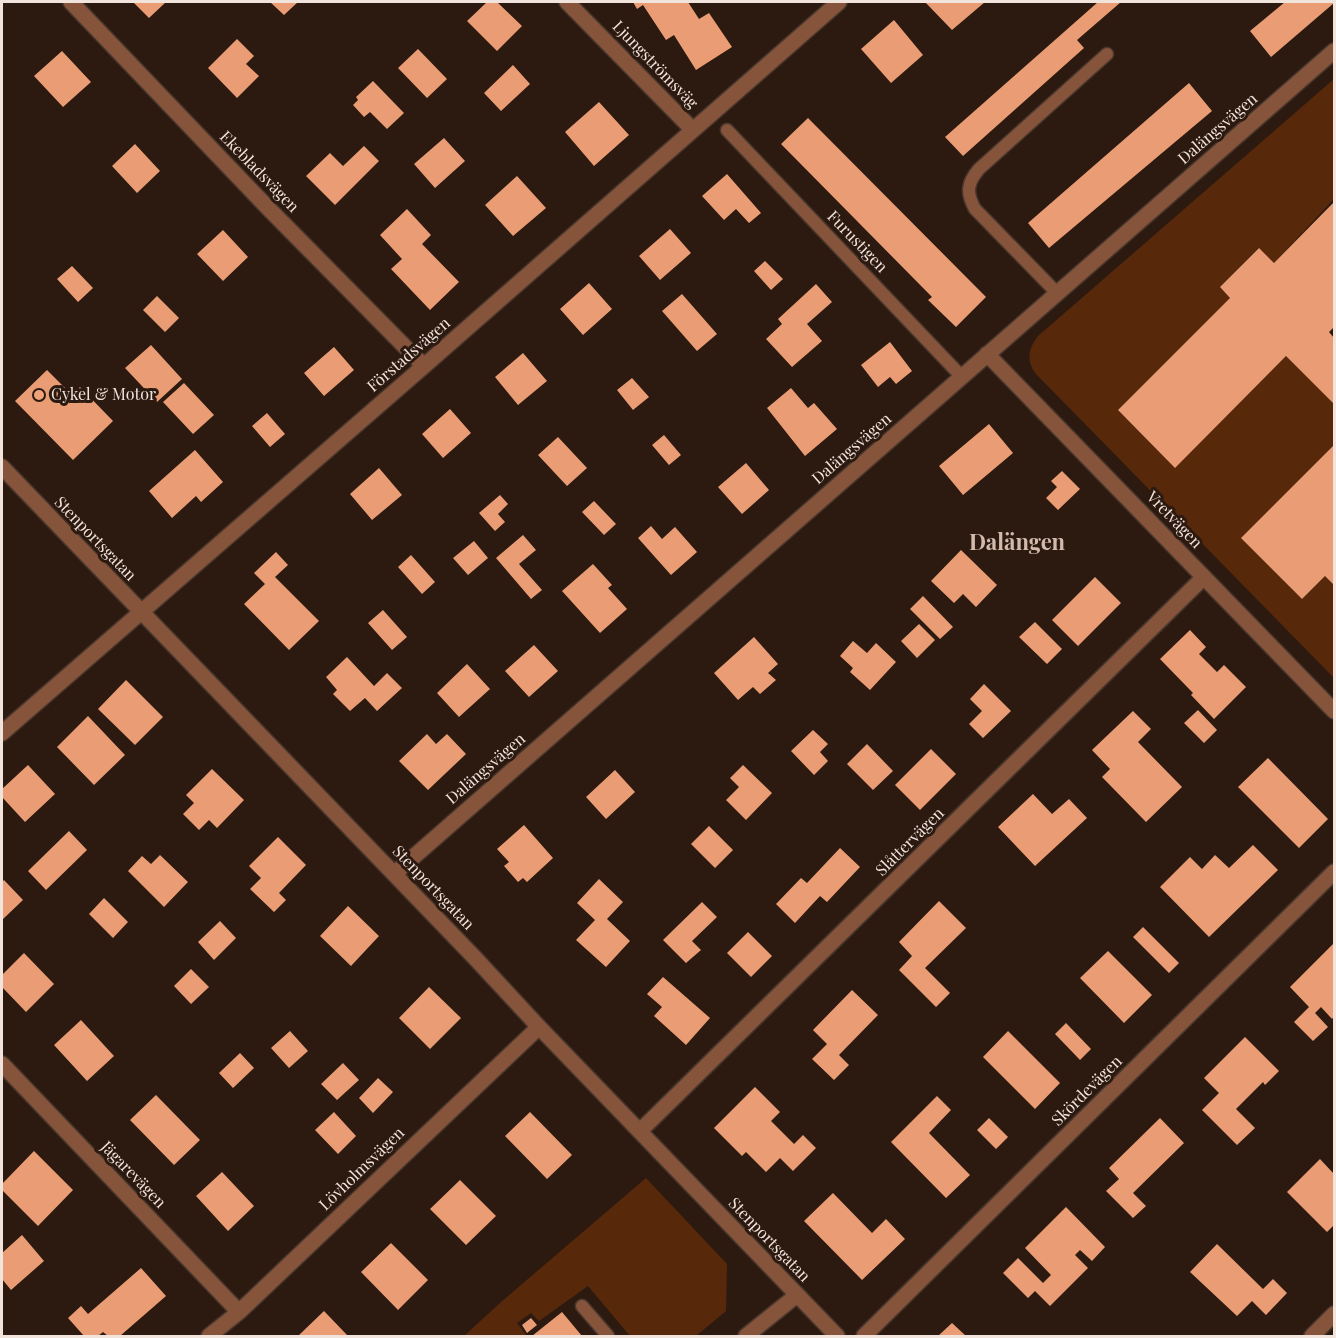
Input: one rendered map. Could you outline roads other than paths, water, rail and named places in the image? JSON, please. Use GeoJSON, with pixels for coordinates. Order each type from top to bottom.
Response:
{"type":"FeatureCollection","features":[{"type":"Feature","properties":{"kind":"street","name":"Ekebladsvägen"},"geometry":{"type":"LineString","coordinates":[[71,2],[269,209],[424,366]]}},
{"type":"Feature","properties":{"kind":"street","name":"Ljungströmsväg"},"geometry":{"type":"LineString","coordinates":[[567,2],[692,129]]}},
{"type":"Feature","properties":{"kind":"street","name":"Förstadsvägen"},"geometry":{"type":"LineString","coordinates":[[2,733],[839,2]]}},
{"type":"Feature","properties":{"kind":"street","name":"Dalängsvägen"},"geometry":{"type":"LineString","coordinates":[[394,874],[1335,51]]}},
{"type":"Feature","properties":{"kind":"street","name":"Vretvägen"},"geometry":{"type":"LineString","coordinates":[[987,354],[1335,711]]}},
{"type":"Feature","properties":{"kind":"street","name":"Stenportsgatan"},"geometry":{"type":"LineString","coordinates":[[2,466],[837,1336]]}},
{"type":"Feature","properties":{"kind":"street","name":"Slåttervägen"},"geometry":{"type":"LineString","coordinates":[[640,1131],[1204,577]]}},
{"type":"Feature","properties":{"kind":"street","name":"Skördevägen"},"geometry":{"type":"LineString","coordinates":[[864,1336],[1335,872]]}},
{"type":"Feature","properties":{"kind":"street","name":"Lövholmsvägen"},"geometry":{"type":"LineString","coordinates":[[209,1336],[239,1312],[539,1027]]}},
{"type":"Feature","properties":{"kind":"street","name":"Jägarevägen"},"geometry":{"type":"LineString","coordinates":[[2,1064],[239,1312]]}},
{"type":"Feature","properties":{"kind":"street"},"geometry":{"type":"LineString","coordinates":[[746,1336],[796,1295]]}},
{"type":"Feature","properties":{"kind":"street"},"geometry":{"type":"LineString","coordinates":[[1312,1336],[1335,1314]]}},
{"type":"Feature","properties":{"kind":"lane"},"geometry":{"type":"LineString","coordinates":[[1058,294],[975,210],[968,188],[971,178],[980,169],[1107,54]]}},
{"type":"Feature","properties":{"kind":"lane","name":"Furustigen"},"geometry":{"type":"LineString","coordinates":[[727,130],[962,377]]}},
{"type":"Feature","properties":{"kind":"lane"},"geometry":{"type":"LineString","coordinates":[[582,1306],[608,1336]]}},
{"type":"Feature","properties":{"kind":"place","name":"Cykel & Motor"},"geometry":{"type":"Point","coordinates":[39,395]}},
{"type":"Feature","properties":{"kind":"district","name":"Dalängen"},"geometry":{"type":"Point","coordinates":[1017,543]}}]}
